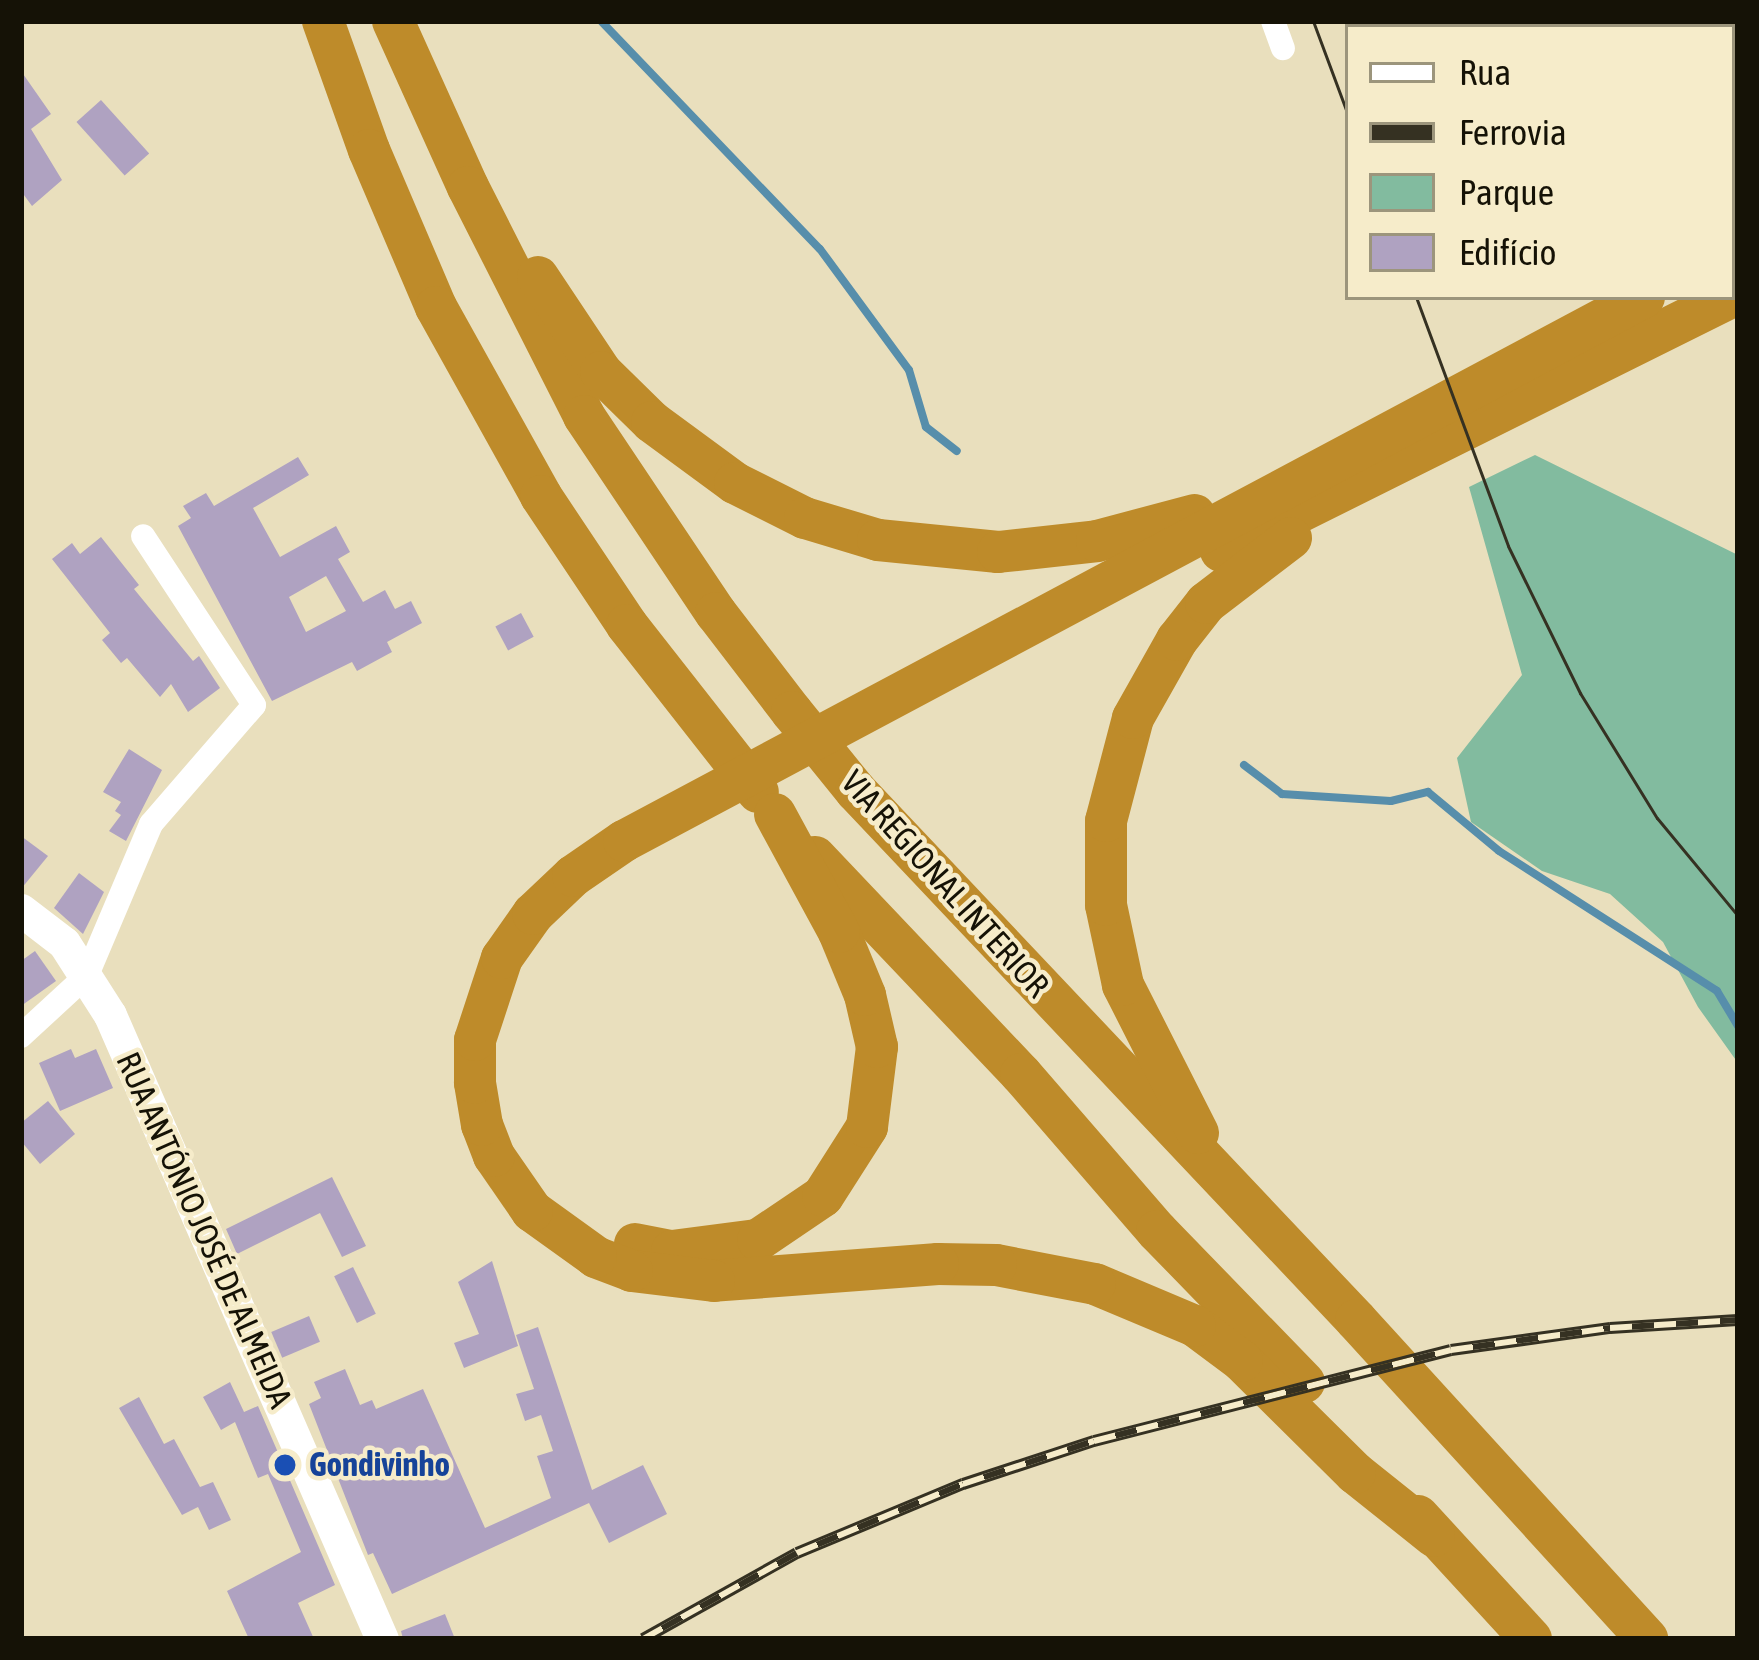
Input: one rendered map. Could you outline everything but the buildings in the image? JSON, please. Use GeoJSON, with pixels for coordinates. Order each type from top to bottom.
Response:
{"type":"FeatureCollection","features":[{"type":"Feature","properties":{"kind":"highway"},"geometry":{"type":"LineString","coordinates":[[323,21],[369,149],[436,308],[541,496],[627,625],[775,814],[1258,1357],[1531,1639]]}},
{"type":"Feature","properties":{"kind":"highway","name":"VIA REGIONAL INTERIOR"},"geometry":{"type":"LineString","coordinates":[[393,21],[484,219],[584,416],[676,556],[780,695],[856,791],[1356,1320],[1647,1639]]}},
{"type":"Feature","properties":{"kind":"highway"},"geometry":{"type":"LineString","coordinates":[[484,219],[518,245],[601,372],[652,422],[735,484],[841,530],[953,550],[1048,548],[1152,529],[1298,477],[1406,447]]}},
{"type":"Feature","properties":{"kind":"highway"},"geometry":{"type":"LineString","coordinates":[[1595,344],[1641,300]]}},
{"type":"Feature","properties":{"kind":"highway"},"geometry":{"type":"LineString","coordinates":[[1258,1357],[1142,1302],[1049,1273],[938,1264],[760,1280],[672,1278],[596,1257],[532,1211],[510,1183],[482,1125],[476,1040],[486,995],[502,958],[533,914],[573,876],[1406,447],[1595,344],[1722,300]]}},
{"type":"Feature","properties":{"kind":"highway"},"geometry":{"type":"LineString","coordinates":[[1241,1198],[1194,1127],[1124,985],[1106,905],[1111,792],[1126,736],[1152,680],[1207,603],[1299,532],[1376,488],[1406,447]]}},
{"type":"Feature","properties":{"kind":"highway"},"geometry":{"type":"LineString","coordinates":[[885,714],[1298,477]]}},
{"type":"Feature","properties":{"kind":"highway"},"geometry":{"type":"LineString","coordinates":[[690,816],[589,896],[553,933],[526,971],[503,1044],[509,1114],[544,1182],[604,1231],[672,1251],[758,1240],[789,1223],[823,1196],[867,1127],[877,1047],[865,994],[839,932],[775,814]]}},
{"type":"Feature","properties":{"kind":"main road","name":"RUA ANTÓNIO JOSÉ DE ALMEIDA"},"geometry":{"type":"LineString","coordinates":[[21,910],[64,943],[110,1015],[382,1639]]}},
{"type":"Feature","properties":{"kind":"street"},"geometry":{"type":"LineString","coordinates":[[1273,21],[1283,48]]}},
{"type":"Feature","properties":{"kind":"street"},"geometry":{"type":"LineString","coordinates":[[21,1036],[87,976],[152,824],[254,705],[143,536]]}},
{"type":"Feature","properties":{"kind":"green space"},"geometry":{"type":"Polygon","coordinates":[[[1535,455],[1738,555],[1738,1063],[1698,1007],[1663,942],[1610,894],[1542,871],[1471,822],[1457,758],[1522,675],[1469,487],[1535,455]]]}},
{"type":"Feature","properties":{"kind":"waterway"},"geometry":{"type":"LineString","coordinates":[[601,21],[820,249],[909,370],[926,427],[957,451]]}},
{"type":"Feature","properties":{"kind":"waterway"},"geometry":{"type":"LineString","coordinates":[[1244,765],[1282,794],[1391,801],[1428,792],[1499,851],[1717,991],[1738,1026]]}},
{"type":"Feature","properties":{"kind":"tram line"},"geometry":{"type":"LineString","coordinates":[[1313,21],[1345,107]]}},
{"type":"Feature","properties":{"kind":"tram line"},"geometry":{"type":"LineString","coordinates":[[1417,300],[1508,546],[1580,693],[1657,818],[1738,916]]}},
{"type":"Feature","properties":{"kind":"railway"},"geometry":{"type":"LineString","coordinates":[[643,1639],[797,1553],[963,1484],[1094,1441],[1451,1350],[1610,1328],[1738,1320]]}},
{"type":"Feature","properties":{"kind":"place","name":"Gondivinho"},"geometry":{"type":"Point","coordinates":[285,1465]}}]}
